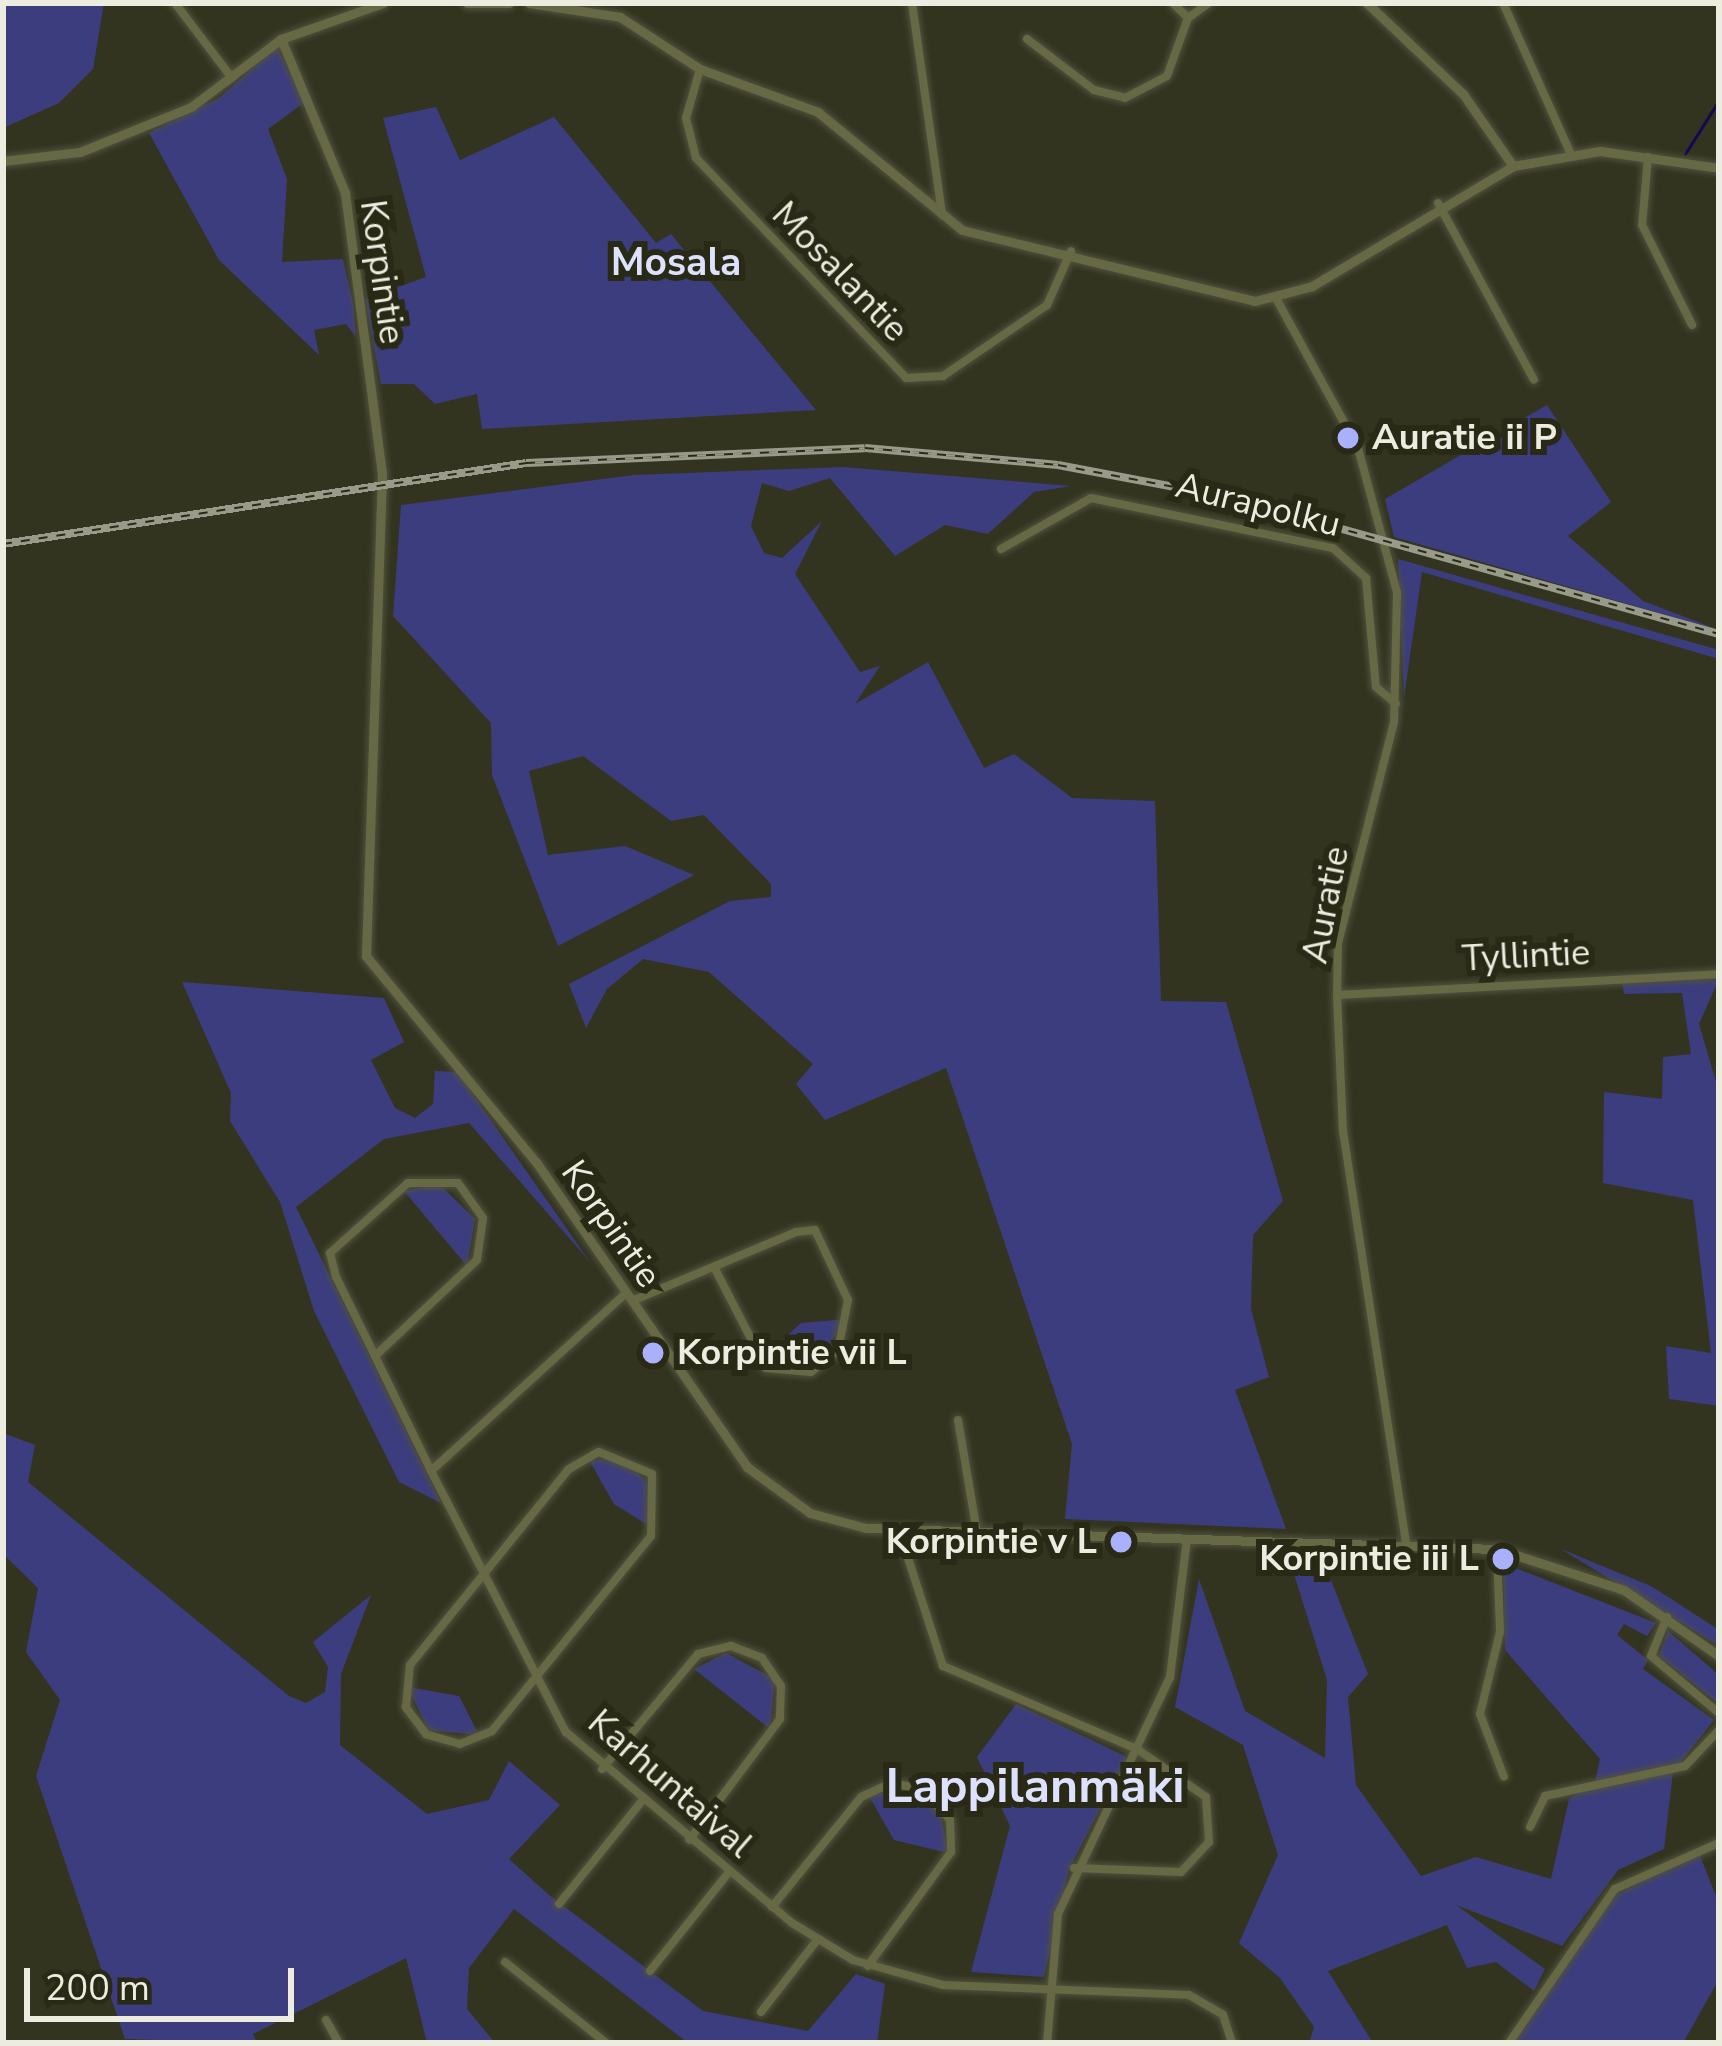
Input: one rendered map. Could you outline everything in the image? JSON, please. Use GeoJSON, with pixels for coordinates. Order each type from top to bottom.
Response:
{"type":"FeatureCollection","features":[{"type":"Feature","properties":{"kind":"street"},"geometry":{"type":"LineString","coordinates":[[176,3],[232,78]]}},
{"type":"Feature","properties":{"kind":"street"},"geometry":{"type":"LineString","coordinates":[[3,161],[104,143],[232,78],[281,39],[383,3]]}},
{"type":"Feature","properties":{"kind":"street"},"geometry":{"type":"LineString","coordinates":[[467,3],[509,3]]}},
{"type":"Feature","properties":{"kind":"street"},"geometry":{"type":"LineString","coordinates":[[529,3],[639,24],[700,68],[818,112],[943,216],[989,239],[1071,251],[1231,298],[1277,300],[1438,203],[1513,166],[1570,152],[1719,168]]}},
{"type":"Feature","properties":{"kind":"street"},"geometry":{"type":"LineString","coordinates":[[912,3],[943,216]]}},
{"type":"Feature","properties":{"kind":"street"},"geometry":{"type":"LineString","coordinates":[[1173,3],[1188,18]]}},
{"type":"Feature","properties":{"kind":"street"},"geometry":{"type":"LineString","coordinates":[[1027,39],[1094,90],[1125,98],[1167,76],[1188,18],[1209,3]]}},
{"type":"Feature","properties":{"kind":"street"},"geometry":{"type":"LineString","coordinates":[[1367,3],[1463,94],[1513,166]]}},
{"type":"Feature","properties":{"kind":"street"},"geometry":{"type":"LineString","coordinates":[[1503,3],[1570,152]]}},
{"type":"Feature","properties":{"kind":"street","name":"Korpintie"},"geometry":{"type":"LineString","coordinates":[[281,39],[345,193],[382,473],[366,956],[489,1100],[761,1481],[830,1520],[899,1530],[1497,1550],[1588,1574],[1668,1616],[1719,1657]]}},
{"type":"Feature","properties":{"kind":"street","name":"Mosalantie"},"geometry":{"type":"LineString","coordinates":[[700,68],[686,118],[696,158],[906,378],[943,376],[1047,305],[1071,251]]}},
{"type":"Feature","properties":{"kind":"street"},"geometry":{"type":"LineString","coordinates":[[1648,157],[1642,225],[1692,325]]}},
{"type":"Feature","properties":{"kind":"street"},"geometry":{"type":"LineString","coordinates":[[1438,203],[1534,380]]}},
{"type":"Feature","properties":{"kind":"street","name":"Auratie"},"geometry":{"type":"LineString","coordinates":[[1277,300],[1349,428],[1380,512],[1397,593],[1396,704],[1338,943],[1337,994],[1343,1131],[1406,1545]]}},
{"type":"Feature","properties":{"kind":"street","name":"Aurapolku"},"geometry":{"type":"LineString","coordinates":[[1001,549],[1091,498],[1333,548],[1366,578],[1376,687],[1396,704]]}},
{"type":"Feature","properties":{"kind":"street","name":"Tyllintie"},"geometry":{"type":"LineString","coordinates":[[1337,994],[1719,974]]}},
{"type":"Feature","properties":{"kind":"street","name":"Karhuntaival"},"geometry":{"type":"LineString","coordinates":[[375,1356],[480,1252],[477,1201],[450,1180],[400,1187],[330,1253],[375,1356],[533,1682],[602,1769],[772,1907],[818,1940],[868,1966],[930,1983],[1199,1998],[1223,2015],[1232,2043]]}},
{"type":"Feature","properties":{"kind":"street"},"geometry":{"type":"LineString","coordinates":[[430,1471],[629,1297],[815,1230],[850,1315],[838,1350],[811,1372],[778,1372],[754,1356],[714,1268]]}},
{"type":"Feature","properties":{"kind":"street"},"geometry":{"type":"LineString","coordinates":[[958,1420],[976,1532]]}},
{"type":"Feature","properties":{"kind":"street"},"geometry":{"type":"LineString","coordinates":[[616,1452],[652,1474],[660,1502],[651,1536],[533,1682],[468,1743],[434,1738],[410,1714],[410,1665],[583,1458],[616,1452]]}},
{"type":"Feature","properties":{"kind":"street"},"geometry":{"type":"LineString","coordinates":[[899,1530],[943,1666],[1137,1749],[1201,1789],[1209,1842],[1173,1875],[1074,1868]]}},
{"type":"Feature","properties":{"kind":"street"},"geometry":{"type":"LineString","coordinates":[[1048,2043],[1049,1989],[1074,1868],[1137,1749],[1181,1633],[1187,1539]]}},
{"type":"Feature","properties":{"kind":"street"},"geometry":{"type":"LineString","coordinates":[[1497,1550],[1500,1632],[1480,1714],[1504,1777]]}},
{"type":"Feature","properties":{"kind":"street"},"geometry":{"type":"LineString","coordinates":[[1668,1616],[1651,1656],[1719,1713]]}},
{"type":"Feature","properties":{"kind":"street"},"geometry":{"type":"LineString","coordinates":[[602,1769],[698,1654],[731,1646],[762,1658],[781,1686],[780,1719],[689,1840]]}},
{"type":"Feature","properties":{"kind":"street"},"geometry":{"type":"LineString","coordinates":[[1529,1827],[1545,1796],[1680,1768],[1719,1730]]}},
{"type":"Feature","properties":{"kind":"street"},"geometry":{"type":"LineString","coordinates":[[772,1907],[861,1796],[891,1783],[923,1789],[947,1812],[951,1852],[868,1966]]}},
{"type":"Feature","properties":{"kind":"street"},"geometry":{"type":"LineString","coordinates":[[559,1904],[641,1802]]}},
{"type":"Feature","properties":{"kind":"street"},"geometry":{"type":"LineString","coordinates":[[1509,2043],[1615,1889],[1719,1843]]}},
{"type":"Feature","properties":{"kind":"street"},"geometry":{"type":"LineString","coordinates":[[650,1971],[729,1872]]}},
{"type":"Feature","properties":{"kind":"street"},"geometry":{"type":"LineString","coordinates":[[760,2012],[818,1940]]}},
{"type":"Feature","properties":{"kind":"street"},"geometry":{"type":"LineString","coordinates":[[505,1961],[599,2041]]}},
{"type":"Feature","properties":{"kind":"street"},"geometry":{"type":"LineString","coordinates":[[326,2020],[339,2043]]}},
{"type":"Feature","properties":{"kind":"shaded area"},"geometry":{"type":"Polygon","coordinates":[[[3,3],[104,3],[93,69],[59,103],[3,128],[3,3]]]}},
{"type":"Feature","properties":{"kind":"shaded area"},"geometry":{"type":"Polygon","coordinates":[[[277,47],[305,102],[268,129],[287,179],[282,262],[343,259],[353,303],[356,337],[346,324],[314,330],[319,355],[219,260],[149,133],[219,98],[277,47]]]}},
{"type":"Feature","properties":{"kind":"shaded area"},"geometry":{"type":"Polygon","coordinates":[[[436,107],[460,160],[554,117],[656,243],[671,234],[816,410],[482,429],[477,394],[435,404],[414,384],[381,384],[365,299],[426,277],[383,118],[436,107]]]}},
{"type":"Feature","properties":{"kind":"shaded area"},"geometry":{"type":"Polygon","coordinates":[[[1547,405],[1611,502],[1568,536],[1643,601],[1719,630],[1394,537],[1385,499],[1547,405]]]}},
{"type":"Feature","properties":{"kind":"shaded area"},"geometry":{"type":"Polygon","coordinates":[[[843,467],[1071,486],[1034,492],[988,534],[945,525],[895,556],[830,478],[789,491],[762,483],[751,526],[764,553],[782,558],[822,521],[795,574],[860,672],[880,666],[855,704],[928,662],[984,768],[1014,754],[1072,798],[1155,801],[1161,1001],[1226,1002],[1283,1201],[1253,1235],[1251,1309],[1269,1377],[1235,1390],[1286,1529],[1065,1519],[1072,1444],[946,1068],[825,1120],[796,1084],[813,1064],[709,972],[643,959],[607,989],[586,1028],[569,984],[730,901],[771,897],[771,884],[704,815],[671,821],[583,756],[529,771],[548,855],[625,846],[694,875],[558,946],[492,775],[491,723],[393,616],[401,505],[634,475],[843,467]]]}},
{"type":"Feature","properties":{"kind":"shaded area"},"geometry":{"type":"Polygon","coordinates":[[[1398,559],[1719,650],[1719,659],[1422,572],[1404,698],[1398,559]]]}},
{"type":"Feature","properties":{"kind":"shaded area"},"geometry":{"type":"Polygon","coordinates":[[[1719,979],[1699,1024],[1719,1092],[1719,1406],[1669,1399],[1666,1346],[1711,1353],[1693,1200],[1603,1183],[1604,1092],[1662,1099],[1663,1057],[1691,1054],[1682,993],[1624,994],[1622,983],[1719,979]]]}},
{"type":"Feature","properties":{"kind":"shaded area"},"geometry":{"type":"Polygon","coordinates":[[[182,982],[384,998],[404,1042],[371,1060],[395,1108],[415,1118],[433,1104],[435,1071],[457,1072],[590,1262],[469,1123],[384,1139],[296,1207],[441,1503],[399,1482],[314,1311],[280,1202],[230,1121],[231,1093],[182,982]]]}},
{"type":"Feature","properties":{"kind":"shaded area"},"geometry":{"type":"Polygon","coordinates":[[[439,1184],[475,1219],[467,1266],[404,1191],[439,1184]]]}},
{"type":"Feature","properties":{"kind":"shaded area"},"geometry":{"type":"Polygon","coordinates":[[[848,1319],[810,1370],[762,1359],[801,1323],[848,1319]]]}},
{"type":"Feature","properties":{"kind":"shaded area"},"geometry":{"type":"Polygon","coordinates":[[[3,1433],[35,1445],[28,1482],[289,1696],[306,1703],[325,1692],[328,1667],[313,1642],[371,1595],[341,1674],[340,1745],[427,1814],[489,1800],[509,1761],[560,1805],[509,1859],[549,1895],[703,2011],[808,2031],[856,1974],[885,1984],[877,2043],[688,2043],[514,1909],[469,1968],[467,2009],[495,2043],[427,2043],[406,1958],[253,2034],[257,2043],[125,2039],[36,1776],[60,1700],[26,1652],[38,1588],[3,1554],[3,1433]]]}},
{"type":"Feature","properties":{"kind":"shaded area"},"geometry":{"type":"Polygon","coordinates":[[[624,1458],[655,1491],[651,1527],[614,1504],[589,1460],[624,1458]]]}},
{"type":"Feature","properties":{"kind":"shaded area"},"geometry":{"type":"Polygon","coordinates":[[[1561,1549],[1651,1586],[1719,1630],[1719,1646],[1561,1549]]]}},
{"type":"Feature","properties":{"kind":"shaded area"},"geometry":{"type":"Polygon","coordinates":[[[1323,1560],[1368,1674],[1348,1697],[1356,1785],[1421,1876],[1476,1857],[1551,1879],[1569,1799],[1595,1782],[1600,1759],[1505,1650],[1503,1563],[1656,1623],[1647,1636],[1624,1624],[1617,1635],[1648,1660],[1643,1669],[1714,1720],[1673,1772],[1664,1849],[1618,1870],[1562,1946],[1456,1905],[1545,1969],[1534,1991],[1496,1962],[1467,1968],[1447,1925],[1328,1971],[1373,2043],[1309,2043],[1314,2027],[1280,1978],[1239,1943],[1278,1855],[1243,1745],[1175,1707],[1199,1579],[1245,1711],[1325,1758],[1327,1680],[1290,1561],[1323,1560]]]}},
{"type":"Feature","properties":{"kind":"shaded area"},"geometry":{"type":"Polygon","coordinates":[[[1668,1631],[1719,1675],[1719,1704],[1659,1656],[1668,1631]]]}},
{"type":"Feature","properties":{"kind":"shaded area"},"geometry":{"type":"Polygon","coordinates":[[[726,1653],[775,1679],[770,1729],[694,1669],[726,1653]]]}},
{"type":"Feature","properties":{"kind":"shaded area"},"geometry":{"type":"Polygon","coordinates":[[[408,1687],[459,1696],[479,1735],[428,1730],[408,1687]]]}},
{"type":"Feature","properties":{"kind":"shaded area"},"geometry":{"type":"Polygon","coordinates":[[[1016,1704],[1127,1757],[1069,1869],[1044,1977],[971,1972],[1010,1826],[977,1757],[1016,1704]]]}},
{"type":"Feature","properties":{"kind":"shaded area"},"geometry":{"type":"Polygon","coordinates":[[[898,1787],[940,1809],[948,1853],[894,1840],[869,1796],[898,1787]]]}},
{"type":"Feature","properties":{"kind":"shaded area"},"geometry":{"type":"Polygon","coordinates":[[[1699,1853],[1719,1904],[1719,1979],[1683,2043],[1514,2043],[1614,1896],[1699,1853]]]}},
{"type":"Feature","properties":{"kind":"waterway"},"geometry":{"type":"LineString","coordinates":[[1685,154],[1719,100]]}},
{"type":"Feature","properties":{"kind":"railway"},"geometry":{"type":"LineString","coordinates":[[3,544],[526,463],[865,448],[1058,465],[1227,497],[1719,634]]}},
{"type":"Feature","properties":{"kind":"place","name":"Auratie ii P"},"geometry":{"type":"Point","coordinates":[1348,438]}},
{"type":"Feature","properties":{"kind":"place","name":"Korpintie vii L"},"geometry":{"type":"Point","coordinates":[653,1353]}},
{"type":"Feature","properties":{"kind":"place","name":"Korpintie v L"},"geometry":{"type":"Point","coordinates":[1121,1542]}},
{"type":"Feature","properties":{"kind":"place","name":"Korpintie iii L"},"geometry":{"type":"Point","coordinates":[1503,1559]}},
{"type":"Feature","properties":{"kind":"district","name":"Mosala"},"geometry":{"type":"Point","coordinates":[676,263]}},
{"type":"Feature","properties":{"kind":"district","name":"Lappilanmäki"},"geometry":{"type":"Point","coordinates":[1035,1787]}}]}
